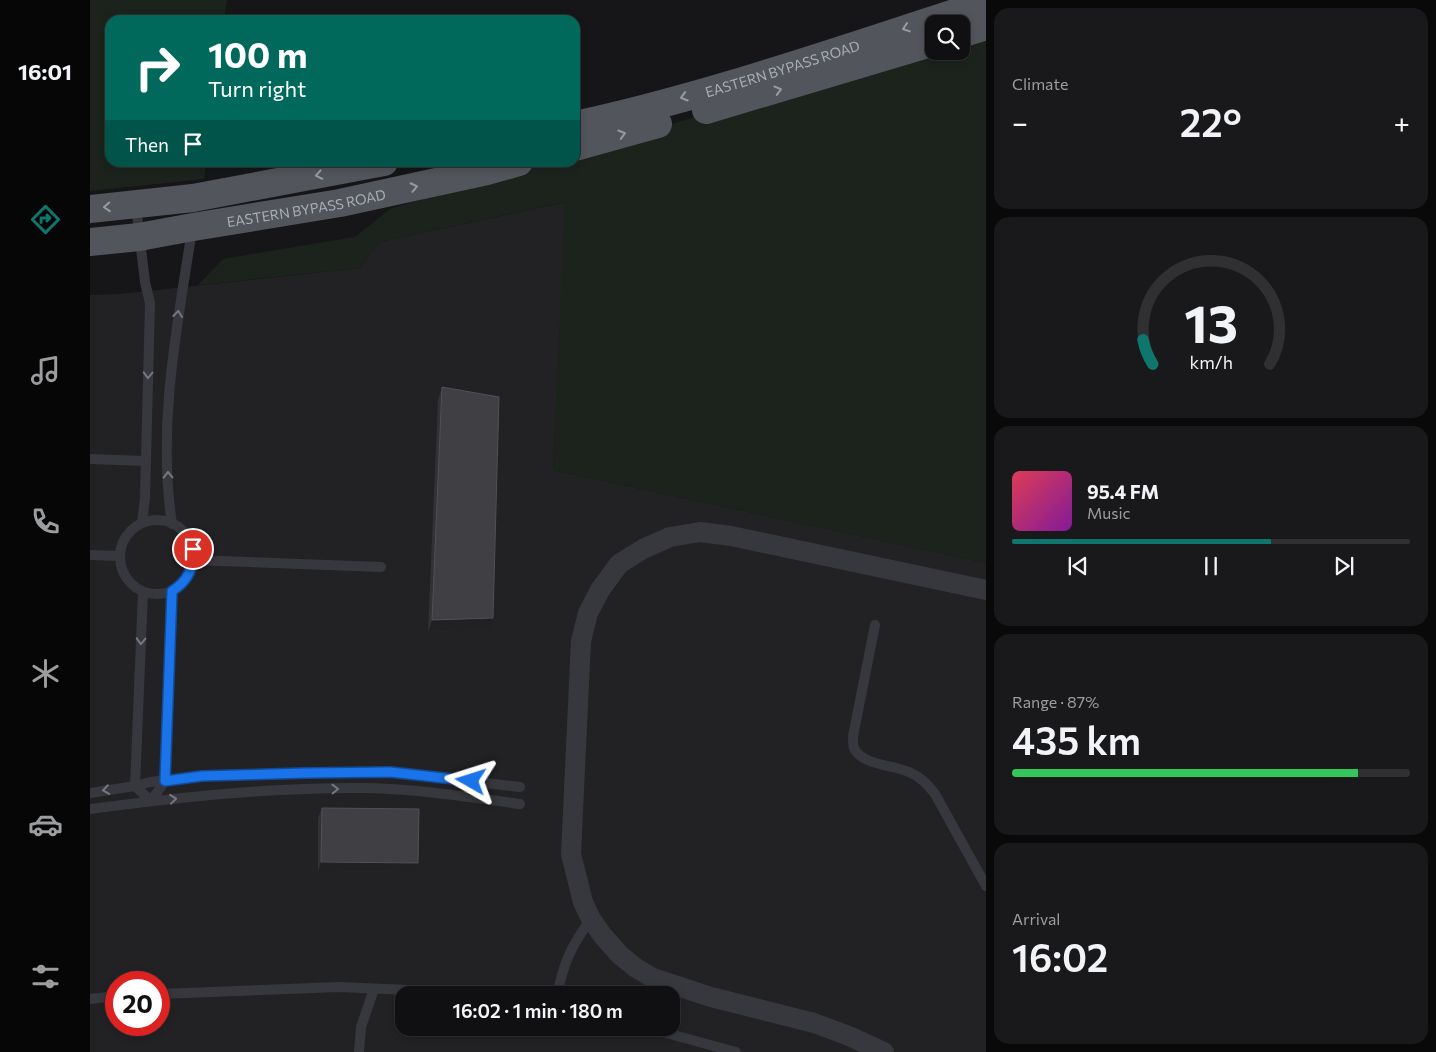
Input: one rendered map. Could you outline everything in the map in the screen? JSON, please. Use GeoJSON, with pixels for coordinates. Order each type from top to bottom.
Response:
{"type":"FeatureCollection","features":[{"type":"Feature","properties":{"kind":"main road","name":"EASTERN BYPASS ROAD"},"geometry":{"type":"LineString","coordinates":[[580,124],[637,112],[986,3]]}},
{"type":"Feature","properties":{"kind":"main road"},"geometry":{"type":"LineString","coordinates":[[970,31],[986,26]]}},
{"type":"Feature","properties":{"kind":"main road","name":"EASTERN BYPASS ROAD"},"geometry":{"type":"LineString","coordinates":[[580,146],[817,78],[925,45]]}},
{"type":"Feature","properties":{"kind":"main road","name":"EASTERN BYPASS ROAD"},"geometry":{"type":"LineString","coordinates":[[90,242],[139,237],[193,213],[365,167]]}},
{"type":"Feature","properties":{"kind":"main road","name":"EASTERN BYPASS ROAD"},"geometry":{"type":"LineString","coordinates":[[90,208],[135,205],[193,213],[340,203],[501,167]]}},
{"type":"Feature","properties":{"kind":"street"},"geometry":{"type":"LineString","coordinates":[[884,1052],[814,1023],[711,997],[653,978],[636,968],[620,955],[591,919],[578,888],[571,854],[581,641],[588,613],[600,590],[619,564],[643,549],[670,537],[700,532],[731,536],[986,590]]}},
{"type":"Feature","properties":{"kind":"lane"},"geometry":{"type":"LineString","coordinates":[[135,205],[145,282],[150,303],[145,498],[142,523]]}},
{"type":"Feature","properties":{"kind":"lane"},"geometry":{"type":"LineString","coordinates":[[172,524],[169,504],[168,394],[193,213]]}},
{"type":"Feature","properties":{"kind":"lane"},"geometry":{"type":"LineString","coordinates":[[90,458],[146,462]]}},
{"type":"Feature","properties":{"kind":"lane"},"geometry":{"type":"LineString","coordinates":[[160,520],[172,524],[182,530],[189,539],[193,549],[194,560],[187,579],[172,591],[162,594],[143,592],[132,586],[124,576],[120,564],[120,556],[124,540],[131,530],[142,523],[160,520]]}},
{"type":"Feature","properties":{"kind":"lane"},"geometry":{"type":"LineString","coordinates":[[90,555],[120,556]]}},
{"type":"Feature","properties":{"kind":"lane"},"geometry":{"type":"LineString","coordinates":[[194,560],[381,567]]}},
{"type":"Feature","properties":{"kind":"lane"},"geometry":{"type":"LineString","coordinates":[[151,801],[165,781],[172,591]]}},
{"type":"Feature","properties":{"kind":"lane"},"geometry":{"type":"LineString","coordinates":[[143,592],[135,786],[151,801]]}},
{"type":"Feature","properties":{"kind":"lane"},"geometry":{"type":"LineString","coordinates":[[875,625],[853,736],[854,748],[861,757],[874,763],[912,773],[925,781],[935,794],[986,886]]}},
{"type":"Feature","properties":{"kind":"lane"},"geometry":{"type":"LineString","coordinates":[[90,793],[150,782],[211,776],[306,773],[390,772],[520,786]]}},
{"type":"Feature","properties":{"kind":"lane"},"geometry":{"type":"LineString","coordinates":[[90,809],[151,801],[260,791],[367,788],[436,792],[520,804]]}},
{"type":"Feature","properties":{"kind":"lane"},"geometry":{"type":"LineString","coordinates":[[559,986],[567,955],[591,919]]}},
{"type":"Feature","properties":{"kind":"lane"},"geometry":{"type":"LineString","coordinates":[[170,994],[338,987],[395,990]]}},
{"type":"Feature","properties":{"kind":"lane"},"geometry":{"type":"LineString","coordinates":[[359,1052],[361,1027],[374,989]]}},
{"type":"Feature","properties":{"kind":"lane"},"geometry":{"type":"LineString","coordinates":[[90,999],[105,997]]}},
{"type":"Feature","properties":{"kind":"lane"},"geometry":{"type":"LineString","coordinates":[[677,1036],[736,1052]]}},
{"type":"Feature","properties":{"kind":"shaded area"},"geometry":{"type":"Polygon","coordinates":[[[90,0],[227,0],[225,15],[105,15],[105,167],[206,167],[204,179],[90,191],[90,0]]]}},
{"type":"Feature","properties":{"kind":"shaded area"},"geometry":{"type":"Polygon","coordinates":[[[986,29],[986,563],[553,470],[565,202],[379,242],[360,268],[198,285],[223,259],[355,237],[390,209],[531,167],[580,167],[580,151],[925,48],[925,60],[970,60],[970,34],[986,29]]]}},
{"type":"Feature","properties":{"kind":"shaded area"},"geometry":{"type":"Polygon","coordinates":[[[566,202],[553,470],[986,563],[986,1052],[90,1052],[90,295],[120,294],[360,268],[379,242],[566,202]]]}},
{"type":"Feature","properties":{"kind":"building"},"geometry":{"type":"Polygon","coordinates":[[[442,387],[499,397],[493,618],[432,620],[442,387]]]}},
{"type":"Feature","properties":{"kind":"building"},"geometry":{"type":"Polygon","coordinates":[[[322,808],[419,809],[418,863],[321,862],[322,808]]]}},
{"type":"Feature","properties":{"kind":"route"},"geometry":{"type":"LineString","coordinates":[[193,549],[194,560],[192,570],[187,579],[172,591],[165,781],[202,776],[390,772],[471,781]]}}]}
